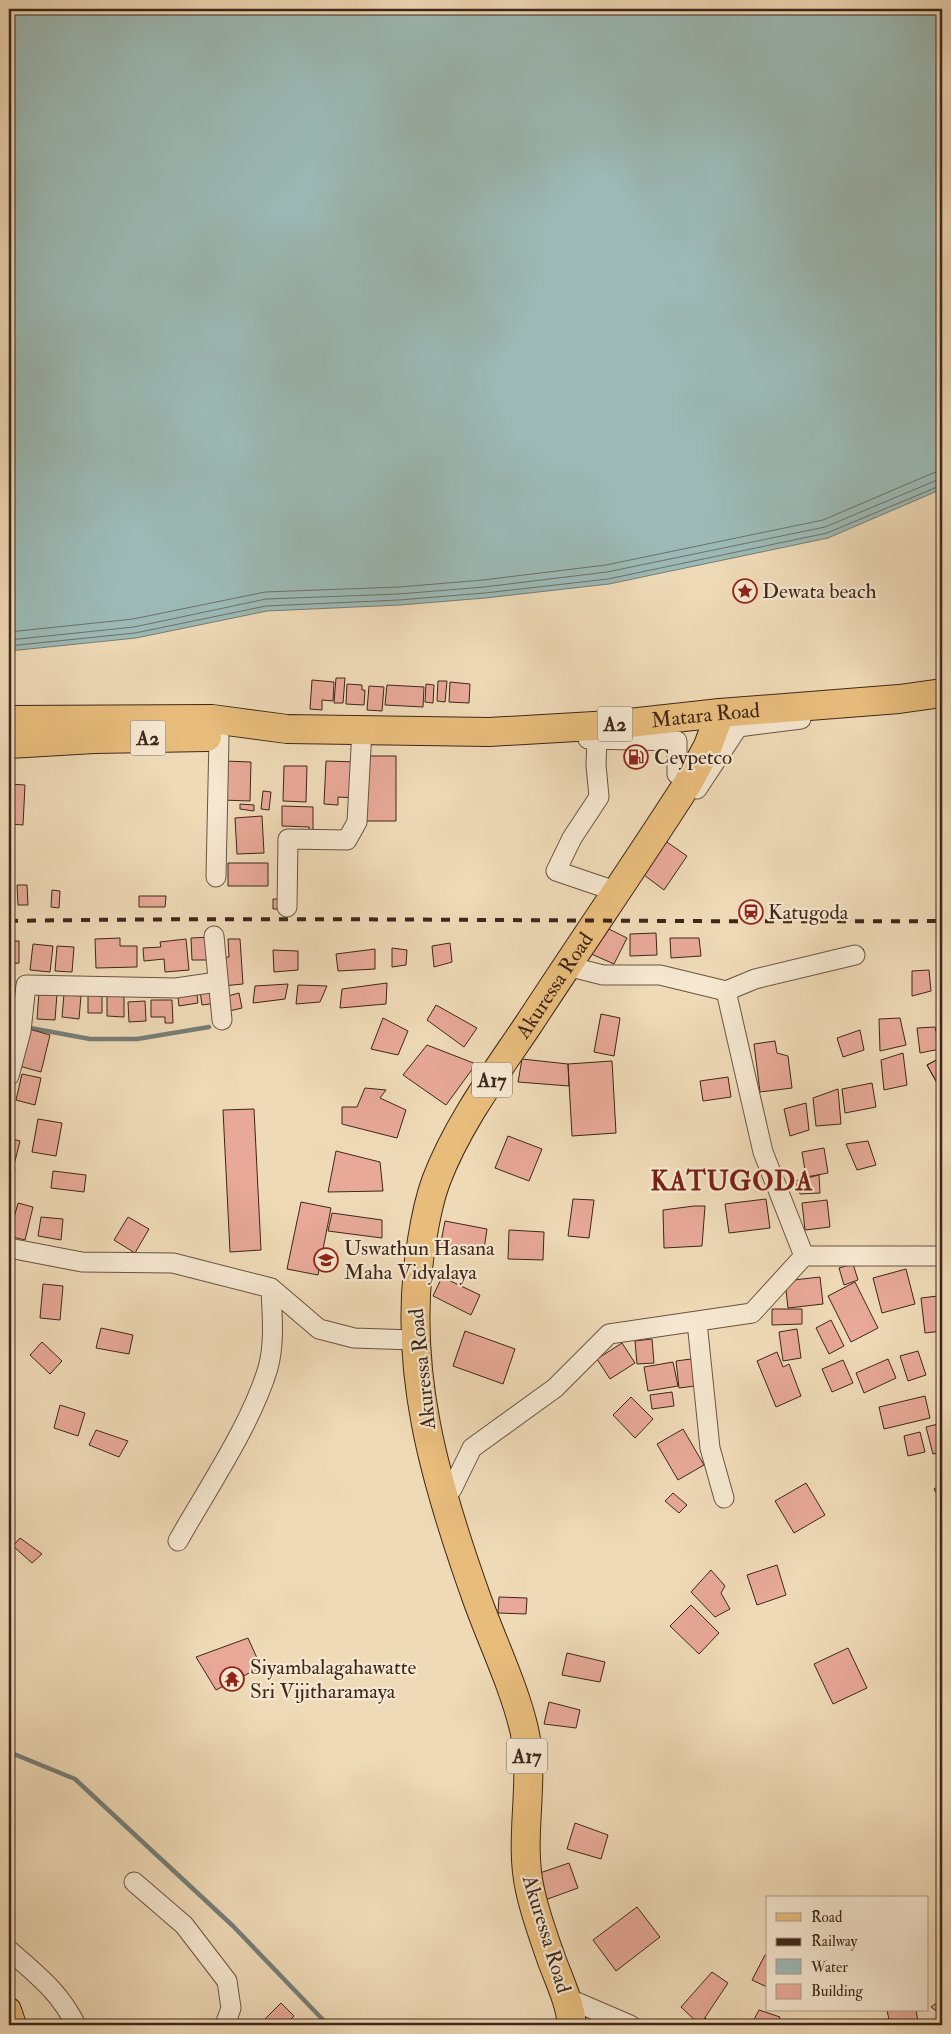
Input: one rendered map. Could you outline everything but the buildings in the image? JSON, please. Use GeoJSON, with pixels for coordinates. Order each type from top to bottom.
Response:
{"type":"FeatureCollection","features":[{"type":"Feature","properties":{"kind":"highway","name":"Matara Road"},"geometry":{"type":"LineString","coordinates":[[9,720],[212,719],[287,729],[489,732],[611,724],[720,713],[899,699],[942,692]]}},
{"type":"Feature","properties":{"kind":"highway","name":"Akuressa Road"},"geometry":{"type":"LineString","coordinates":[[572,2025],[567,1998],[544,1937],[526,1871],[525,1838],[528,1777],[523,1726],[442,1494],[426,1425],[414,1340],[416,1274],[426,1216],[438,1176],[451,1149],[489,1084],[688,782],[708,746],[720,713]]}},
{"type":"Feature","properties":{"kind":"highway","name":"Matara Road"},"geometry":{"type":"LineString","coordinates":[[9,744],[94,739],[251,737],[287,729]]}},
{"type":"Feature","properties":{"kind":"main road"},"geometry":{"type":"LineString","coordinates":[[9,2010],[14,2025]]}},
{"type":"Feature","properties":{"kind":"street"},"geometry":{"type":"LineString","coordinates":[[287,907],[288,839],[347,840],[357,822],[362,730],[491,743],[597,738],[677,741],[676,774],[697,789],[738,727],[895,706],[899,699]]}},
{"type":"Feature","properties":{"kind":"street"},"geometry":{"type":"LineString","coordinates":[[216,877],[219,737]]}},
{"type":"Feature","properties":{"kind":"street"},"geometry":{"type":"LineString","coordinates":[[597,738],[596,765],[599,797],[572,838],[556,871],[615,891]]}},
{"type":"Feature","properties":{"kind":"street"},"geometry":{"type":"LineString","coordinates":[[214,936],[222,1020]]}},
{"type":"Feature","properties":{"kind":"street"},"geometry":{"type":"LineString","coordinates":[[567,966],[603,975],[660,976],[726,991],[755,979],[855,955]]}},
{"type":"Feature","properties":{"kind":"street"},"geometry":{"type":"LineString","coordinates":[[9,1076],[21,1031],[26,985],[176,988],[217,982]]}},
{"type":"Feature","properties":{"kind":"street"},"geometry":{"type":"LineString","coordinates":[[726,991],[764,1152],[804,1256]]}},
{"type":"Feature","properties":{"kind":"street"},"geometry":{"type":"LineString","coordinates":[[9,1248],[82,1262],[173,1263],[272,1288],[319,1330],[354,1338],[414,1340]]}},
{"type":"Feature","properties":{"kind":"street"},"geometry":{"type":"LineString","coordinates":[[442,1494],[452,1489],[472,1448],[555,1388],[609,1334],[752,1313],[804,1256],[942,1256]]}},
{"type":"Feature","properties":{"kind":"street"},"geometry":{"type":"LineString","coordinates":[[178,1541],[243,1426],[268,1367],[272,1328],[272,1288]]}},
{"type":"Feature","properties":{"kind":"street"},"geometry":{"type":"LineString","coordinates":[[697,1322],[710,1448],[724,1498]]}},
{"type":"Feature","properties":{"kind":"street"},"geometry":{"type":"LineString","coordinates":[[134,1882],[184,1925],[227,1981],[231,2008],[225,2025]]}},
{"type":"Feature","properties":{"kind":"street"},"geometry":{"type":"LineString","coordinates":[[9,1950],[59,1996],[76,2025]]}},
{"type":"Feature","properties":{"kind":"street"},"geometry":{"type":"LineString","coordinates":[[567,1998],[630,2025]]}},
{"type":"Feature","properties":{"kind":"water"},"geometry":{"type":"Polygon","coordinates":[[[9,9],[942,9],[942,489],[828,538],[609,584],[485,598],[400,605],[267,611],[136,638],[9,651],[9,9]]]}},
{"type":"Feature","properties":{"kind":"waterway"},"geometry":{"type":"LineString","coordinates":[[25,1027],[90,1039],[137,1039],[209,1027]]}},
{"type":"Feature","properties":{"kind":"waterway"},"geometry":{"type":"LineString","coordinates":[[9,1752],[75,1779],[233,1926],[328,2025]]}},
{"type":"Feature","properties":{"kind":"railway"},"geometry":{"type":"LineString","coordinates":[[9,921],[242,919],[942,921]]}},
{"type":"Feature","properties":{"kind":"place","name":"Dewata beach"},"geometry":{"type":"Point","coordinates":[745,591]}},
{"type":"Feature","properties":{"kind":"place","name":"Ceypetco"},"geometry":{"type":"Point","coordinates":[636,757]}},
{"type":"Feature","properties":{"kind":"place","name":"Katugoda"},"geometry":{"type":"Point","coordinates":[751,912]}},
{"type":"Feature","properties":{"kind":"place","name":"Uswathun Hasana Maha Vidyalaya"},"geometry":{"type":"Point","coordinates":[326,1260]}},
{"type":"Feature","properties":{"kind":"place","name":"Siyambalagahawatte Sri Vijitharamaya"},"geometry":{"type":"Point","coordinates":[232,1679]}},
{"type":"Feature","properties":{"kind":"district","name":"KATUGODA"},"geometry":{"type":"Point","coordinates":[732,1181]}}]}
